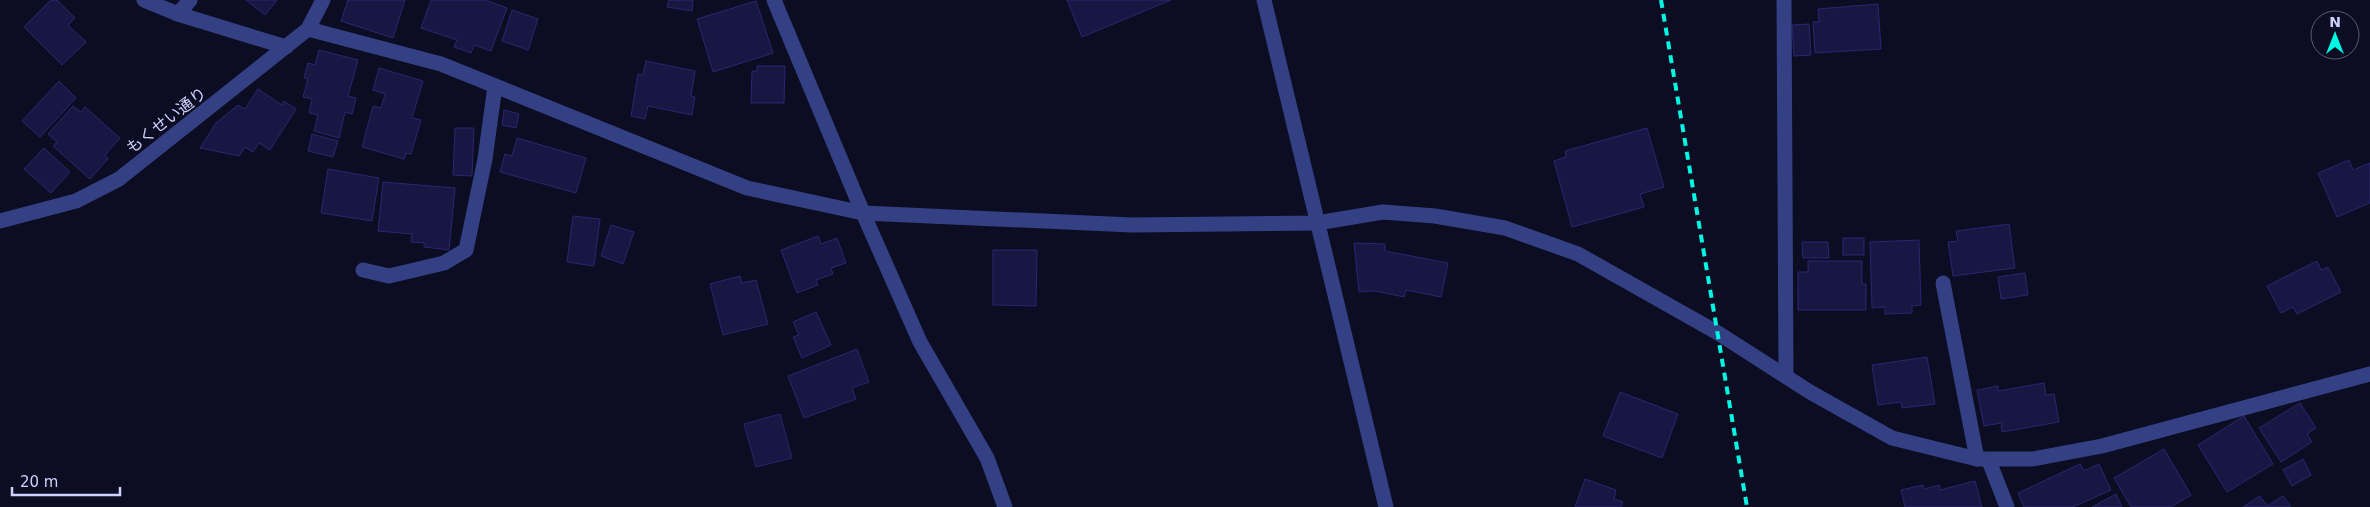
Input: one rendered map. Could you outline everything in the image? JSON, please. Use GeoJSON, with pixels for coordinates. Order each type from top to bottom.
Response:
{"type":"FeatureCollection","features":[{"type":"Feature","properties":{"kind":"street"},"geometry":{"type":"LineString","coordinates":[[144,0],[178,14],[286,47]]}},
{"type":"Feature","properties":{"kind":"street"},"geometry":{"type":"LineString","coordinates":[[178,14],[190,0]]}},
{"type":"Feature","properties":{"kind":"street","name":"もくせい通り"},"geometry":{"type":"LineString","coordinates":[[0,221],[76,201],[119,179],[308,29],[323,0]]}},
{"type":"Feature","properties":{"kind":"street"},"geometry":{"type":"LineString","coordinates":[[774,0],[863,213],[920,342],[987,458],[1005,507]]}},
{"type":"Feature","properties":{"kind":"street"},"geometry":{"type":"LineString","coordinates":[[1264,0],[1316,223],[1386,507]]}},
{"type":"Feature","properties":{"kind":"street"},"geometry":{"type":"LineString","coordinates":[[1784,0],[1786,375]]}},
{"type":"Feature","properties":{"kind":"street"},"geometry":{"type":"LineString","coordinates":[[308,29],[441,64],[747,188],[863,213],[1132,225],[1316,223],[1383,212],[1434,216],[1505,228],[1578,254],[1718,333],[1810,392],[1892,438],[1983,460],[2033,459],[2102,446],[2370,374]]}},
{"type":"Feature","properties":{"kind":"street"},"geometry":{"type":"LineString","coordinates":[[363,270],[389,276],[444,263],[466,250],[485,159],[495,86]]}},
{"type":"Feature","properties":{"kind":"street"},"geometry":{"type":"LineString","coordinates":[[1943,283],[1983,460],[2007,507]]}},
{"type":"Feature","properties":{"kind":"building"},"geometry":{"type":"Polygon","coordinates":[[[51,0],[57,0],[75,18],[68,25],[86,42],[62,65],[24,27],[51,0]]]}},
{"type":"Feature","properties":{"kind":"building"},"geometry":{"type":"Polygon","coordinates":[[[246,0],[277,0],[265,15],[246,0]]]}},
{"type":"Feature","properties":{"kind":"building"},"geometry":{"type":"Polygon","coordinates":[[[348,0],[405,0],[393,38],[341,21],[348,0]]]}},
{"type":"Feature","properties":{"kind":"building"},"geometry":{"type":"Polygon","coordinates":[[[431,0],[485,0],[507,8],[491,51],[474,45],[471,53],[454,47],[457,40],[421,28],[431,0]]]}},
{"type":"Feature","properties":{"kind":"building"},"geometry":{"type":"Polygon","coordinates":[[[669,0],[693,0],[692,11],[667,7],[669,0]]]}},
{"type":"Feature","properties":{"kind":"building"},"geometry":{"type":"Polygon","coordinates":[[[1067,0],[1171,0],[1082,37],[1067,0]]]}},
{"type":"Feature","properties":{"kind":"building"},"geometry":{"type":"Polygon","coordinates":[[[756,1],[773,53],[713,72],[697,19],[756,1]]]}},
{"type":"Feature","properties":{"kind":"building"},"geometry":{"type":"Polygon","coordinates":[[[1878,4],[1881,49],[1815,53],[1813,22],[1819,22],[1818,9],[1878,4]]]}},
{"type":"Feature","properties":{"kind":"building"},"geometry":{"type":"Polygon","coordinates":[[[512,10],[538,19],[528,50],[502,41],[512,10]]]}},
{"type":"Feature","properties":{"kind":"building"},"geometry":{"type":"Polygon","coordinates":[[[1809,24],[1811,55],[1794,56],[1792,25],[1809,24]]]}},
{"type":"Feature","properties":{"kind":"building"},"geometry":{"type":"Polygon","coordinates":[[[319,50],[358,60],[348,96],[356,98],[352,114],[345,112],[339,138],[314,131],[318,115],[309,113],[312,99],[303,97],[308,79],[304,78],[308,63],[315,65],[319,50]]]}},
{"type":"Feature","properties":{"kind":"building"},"geometry":{"type":"Polygon","coordinates":[[[646,61],[695,71],[691,96],[695,97],[692,115],[648,106],[645,119],[631,116],[638,74],[643,75],[646,61]]]}},
{"type":"Feature","properties":{"kind":"building"},"geometry":{"type":"Polygon","coordinates":[[[757,66],[785,66],[784,103],[751,103],[752,71],[757,71],[757,66]]]}},
{"type":"Feature","properties":{"kind":"building"},"geometry":{"type":"Polygon","coordinates":[[[379,68],[423,81],[412,118],[421,120],[411,154],[406,153],[404,159],[362,147],[373,106],[381,108],[385,94],[373,90],[379,68]]]}},
{"type":"Feature","properties":{"kind":"building"},"geometry":{"type":"Polygon","coordinates":[[[59,81],[76,98],[40,137],[22,121],[59,81]]]}},
{"type":"Feature","properties":{"kind":"building"},"geometry":{"type":"Polygon","coordinates":[[[258,89],[282,105],[284,101],[296,109],[270,150],[259,143],[253,152],[245,147],[239,156],[200,148],[216,123],[238,105],[245,109],[258,89]]]}},
{"type":"Feature","properties":{"kind":"building"},"geometry":{"type":"Polygon","coordinates":[[[73,106],[81,112],[85,107],[120,138],[105,155],[108,159],[90,179],[53,146],[57,142],[48,134],[73,106]]]}},
{"type":"Feature","properties":{"kind":"building"},"geometry":{"type":"Polygon","coordinates":[[[504,110],[519,114],[516,128],[502,125],[504,110]]]}},
{"type":"Feature","properties":{"kind":"building"},"geometry":{"type":"Polygon","coordinates":[[[455,128],[474,128],[472,176],[453,175],[455,128]]]}},
{"type":"Feature","properties":{"kind":"building"},"geometry":{"type":"Polygon","coordinates":[[[1647,128],[1664,187],[1640,194],[1644,207],[1572,227],[1554,161],[1566,157],[1565,151],[1647,128]]]}},
{"type":"Feature","properties":{"kind":"building"},"geometry":{"type":"Polygon","coordinates":[[[312,134],[338,141],[333,157],[308,151],[312,134]]]}},
{"type":"Feature","properties":{"kind":"building"},"geometry":{"type":"Polygon","coordinates":[[[517,138],[586,158],[576,193],[500,172],[505,154],[512,156],[517,138]]]}},
{"type":"Feature","properties":{"kind":"building"},"geometry":{"type":"Polygon","coordinates":[[[44,148],[70,172],[51,193],[24,169],[44,148]]]}},
{"type":"Feature","properties":{"kind":"building"},"geometry":{"type":"Polygon","coordinates":[[[2349,160],[2353,170],[2370,163],[2370,203],[2337,217],[2318,173],[2349,160]]]}},
{"type":"Feature","properties":{"kind":"building"},"geometry":{"type":"Polygon","coordinates":[[[328,169],[379,178],[372,221],[321,213],[328,169]]]}},
{"type":"Feature","properties":{"kind":"building"},"geometry":{"type":"Polygon","coordinates":[[[383,182],[455,188],[449,250],[424,247],[424,243],[411,242],[412,234],[378,231],[383,182]]]}},
{"type":"Feature","properties":{"kind":"building"},"geometry":{"type":"Polygon","coordinates":[[[573,216],[600,219],[594,266],[567,262],[573,216]]]}},
{"type":"Feature","properties":{"kind":"building"},"geometry":{"type":"Polygon","coordinates":[[[2009,224],[2015,268],[1953,276],[1948,242],[1958,241],[1956,231],[2009,224]]]}},
{"type":"Feature","properties":{"kind":"building"},"geometry":{"type":"Polygon","coordinates":[[[611,225],[634,232],[623,264],[601,256],[611,225]]]}},
{"type":"Feature","properties":{"kind":"building"},"geometry":{"type":"Polygon","coordinates":[[[818,236],[821,244],[837,238],[846,263],[831,268],[833,274],[816,280],[818,285],[797,293],[781,250],[818,236]]]}},
{"type":"Feature","properties":{"kind":"building"},"geometry":{"type":"Polygon","coordinates":[[[1843,238],[1864,238],[1864,255],[1843,255],[1843,238]]]}},
{"type":"Feature","properties":{"kind":"building"},"geometry":{"type":"Polygon","coordinates":[[[1919,240],[1921,305],[1912,306],[1912,313],[1885,314],[1885,307],[1872,308],[1870,242],[1919,240]]]}},
{"type":"Feature","properties":{"kind":"building"},"geometry":{"type":"Polygon","coordinates":[[[1802,242],[1828,242],[1829,258],[1803,258],[1802,242]]]}},
{"type":"Feature","properties":{"kind":"building"},"geometry":{"type":"Polygon","coordinates":[[[1354,243],[1385,244],[1385,251],[1448,263],[1441,297],[1406,290],[1404,297],[1375,291],[1359,292],[1354,243]]]}},
{"type":"Feature","properties":{"kind":"building"},"geometry":{"type":"Polygon","coordinates":[[[993,250],[1037,250],[1036,306],[993,305],[993,250]]]}},
{"type":"Feature","properties":{"kind":"building"},"geometry":{"type":"Polygon","coordinates":[[[1808,261],[1862,261],[1862,284],[1866,284],[1866,310],[1798,310],[1798,272],[1808,272],[1808,261]]]}},
{"type":"Feature","properties":{"kind":"building"},"geometry":{"type":"Polygon","coordinates":[[[2317,261],[2321,270],[2328,267],[2341,292],[2297,314],[2293,307],[2281,313],[2267,286],[2317,261]]]}},
{"type":"Feature","properties":{"kind":"building"},"geometry":{"type":"Polygon","coordinates":[[[2025,273],[2028,295],[2001,299],[1998,277],[2025,273]]]}},
{"type":"Feature","properties":{"kind":"building"},"geometry":{"type":"Polygon","coordinates":[[[740,276],[742,283],[756,280],[768,324],[723,335],[710,284],[740,276]]]}},
{"type":"Feature","properties":{"kind":"building"},"geometry":{"type":"Polygon","coordinates":[[[816,312],[831,345],[802,358],[793,337],[799,335],[793,322],[816,312]]]}},
{"type":"Feature","properties":{"kind":"building"},"geometry":{"type":"Polygon","coordinates":[[[857,349],[869,382],[852,388],[856,399],[804,418],[788,376],[857,349]]]}},
{"type":"Feature","properties":{"kind":"building"},"geometry":{"type":"Polygon","coordinates":[[[1927,357],[1935,404],[1902,408],[1901,402],[1878,405],[1872,365],[1927,357]]]}},
{"type":"Feature","properties":{"kind":"building"},"geometry":{"type":"Polygon","coordinates":[[[2044,383],[2046,395],[2054,394],[2059,422],[2002,432],[2001,423],[1984,426],[1977,390],[1998,386],[1998,391],[2044,383]]]}},
{"type":"Feature","properties":{"kind":"building"},"geometry":{"type":"Polygon","coordinates":[[[1620,392],[1678,414],[1662,458],[1603,436],[1620,392]]]}},
{"type":"Feature","properties":{"kind":"building"},"geometry":{"type":"Polygon","coordinates":[[[2300,403],[2316,428],[2307,434],[2312,442],[2281,462],[2259,428],[2300,403]]]}},
{"type":"Feature","properties":{"kind":"building"},"geometry":{"type":"Polygon","coordinates":[[[780,414],[792,458],[756,467],[744,424],[780,414]]]}},
{"type":"Feature","properties":{"kind":"building"},"geometry":{"type":"Polygon","coordinates":[[[2244,416],[2273,464],[2227,492],[2198,445],[2244,416]]]}},
{"type":"Feature","properties":{"kind":"building"},"geometry":{"type":"Polygon","coordinates":[[[2164,449],[2191,495],[2171,507],[2131,507],[2114,478],[2164,449]]]}},
{"type":"Feature","properties":{"kind":"building"},"geometry":{"type":"Polygon","coordinates":[[[2303,459],[2311,475],[2292,486],[2283,470],[2303,459]]]}},
{"type":"Feature","properties":{"kind":"building"},"geometry":{"type":"Polygon","coordinates":[[[2080,464],[2084,471],[2099,464],[2111,490],[2073,507],[2024,507],[2018,493],[2080,464]]]}},
{"type":"Feature","properties":{"kind":"building"},"geometry":{"type":"Polygon","coordinates":[[[1585,479],[1616,490],[1614,499],[1623,502],[1621,507],[1575,507],[1585,479]]]}},
{"type":"Feature","properties":{"kind":"building"},"geometry":{"type":"Polygon","coordinates":[[[1975,481],[1982,507],[1905,507],[1901,490],[1923,485],[1924,489],[1939,485],[1940,490],[1975,481]]]}},
{"type":"Feature","properties":{"kind":"building"},"geometry":{"type":"Polygon","coordinates":[[[2116,494],[2122,507],[2092,507],[2116,494]]]}},
{"type":"Feature","properties":{"kind":"building"},"geometry":{"type":"Polygon","coordinates":[[[2260,496],[2267,506],[2283,496],[2291,507],[2243,507],[2260,496]]]}},
{"type":"Feature","properties":{"kind":"railway"},"geometry":{"type":"LineString","coordinates":[[1661,0],[1747,507]]}}]}
